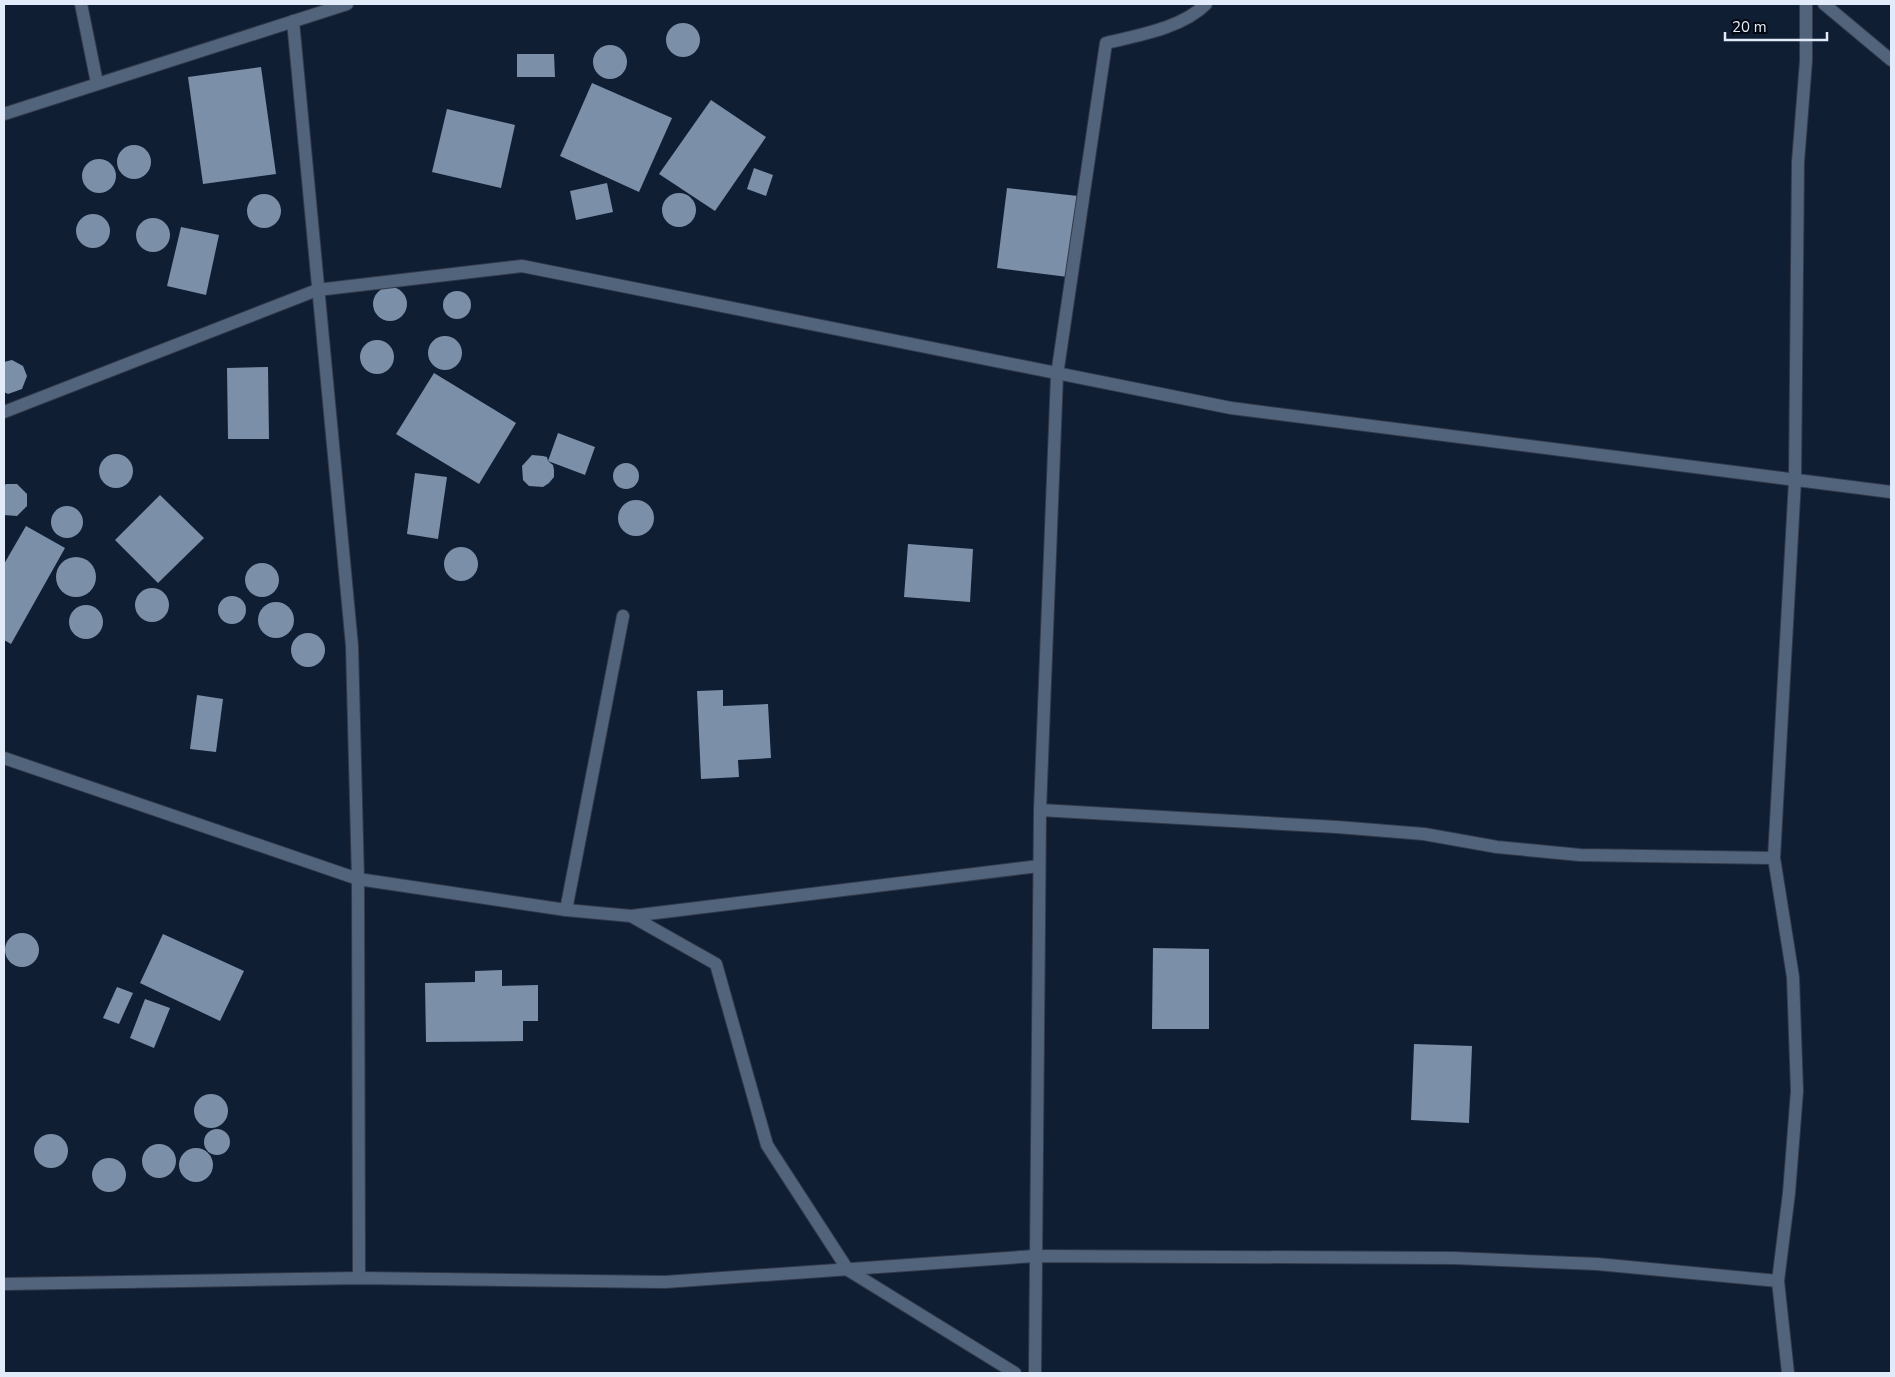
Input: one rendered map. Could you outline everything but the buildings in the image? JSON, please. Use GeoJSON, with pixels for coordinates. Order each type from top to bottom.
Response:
{"type":"FeatureCollection","features":[{"type":"Feature","properties":{"kind":"street"},"geometry":{"type":"LineString","coordinates":[[81,4],[97,83]]}},
{"type":"Feature","properties":{"kind":"street"},"geometry":{"type":"LineString","coordinates":[[4,114],[347,4]]}},
{"type":"Feature","properties":{"kind":"street"},"geometry":{"type":"LineString","coordinates":[[1035,1373],[1040,810],[1057,375],[1106,43],[1142,34],[1195,15],[1206,4]]}},
{"type":"Feature","properties":{"kind":"street"},"geometry":{"type":"LineString","coordinates":[[1788,1373],[1778,1281],[1789,1193],[1797,1091],[1793,977],[1774,858],[1795,480],[1798,162],[1806,61],[1806,4]]}},
{"type":"Feature","properties":{"kind":"street"},"geometry":{"type":"LineString","coordinates":[[1824,4],[1891,60]]}},
{"type":"Feature","properties":{"kind":"street"},"geometry":{"type":"LineString","coordinates":[[293,21],[352,646],[358,879],[359,1278]]}},
{"type":"Feature","properties":{"kind":"street"},"geometry":{"type":"LineString","coordinates":[[4,412],[317,290],[522,266],[1057,375],[1231,408],[1891,492]]}},
{"type":"Feature","properties":{"kind":"street"},"geometry":{"type":"LineString","coordinates":[[566,910],[623,616]]}},
{"type":"Feature","properties":{"kind":"street"},"geometry":{"type":"LineString","coordinates":[[4,758],[358,879],[566,910],[631,916],[1040,866]]}},
{"type":"Feature","properties":{"kind":"street"},"geometry":{"type":"LineString","coordinates":[[1040,810],[1424,834],[1497,848],[1580,855],[1774,858]]}},
{"type":"Feature","properties":{"kind":"street"},"geometry":{"type":"LineString","coordinates":[[631,916],[716,964],[767,1146],[848,1270],[1015,1373]]}},
{"type":"Feature","properties":{"kind":"street"},"geometry":{"type":"LineString","coordinates":[[4,1284],[359,1278],[665,1282],[1035,1256],[1454,1258],[1597,1264],[1778,1281]]}}]}
